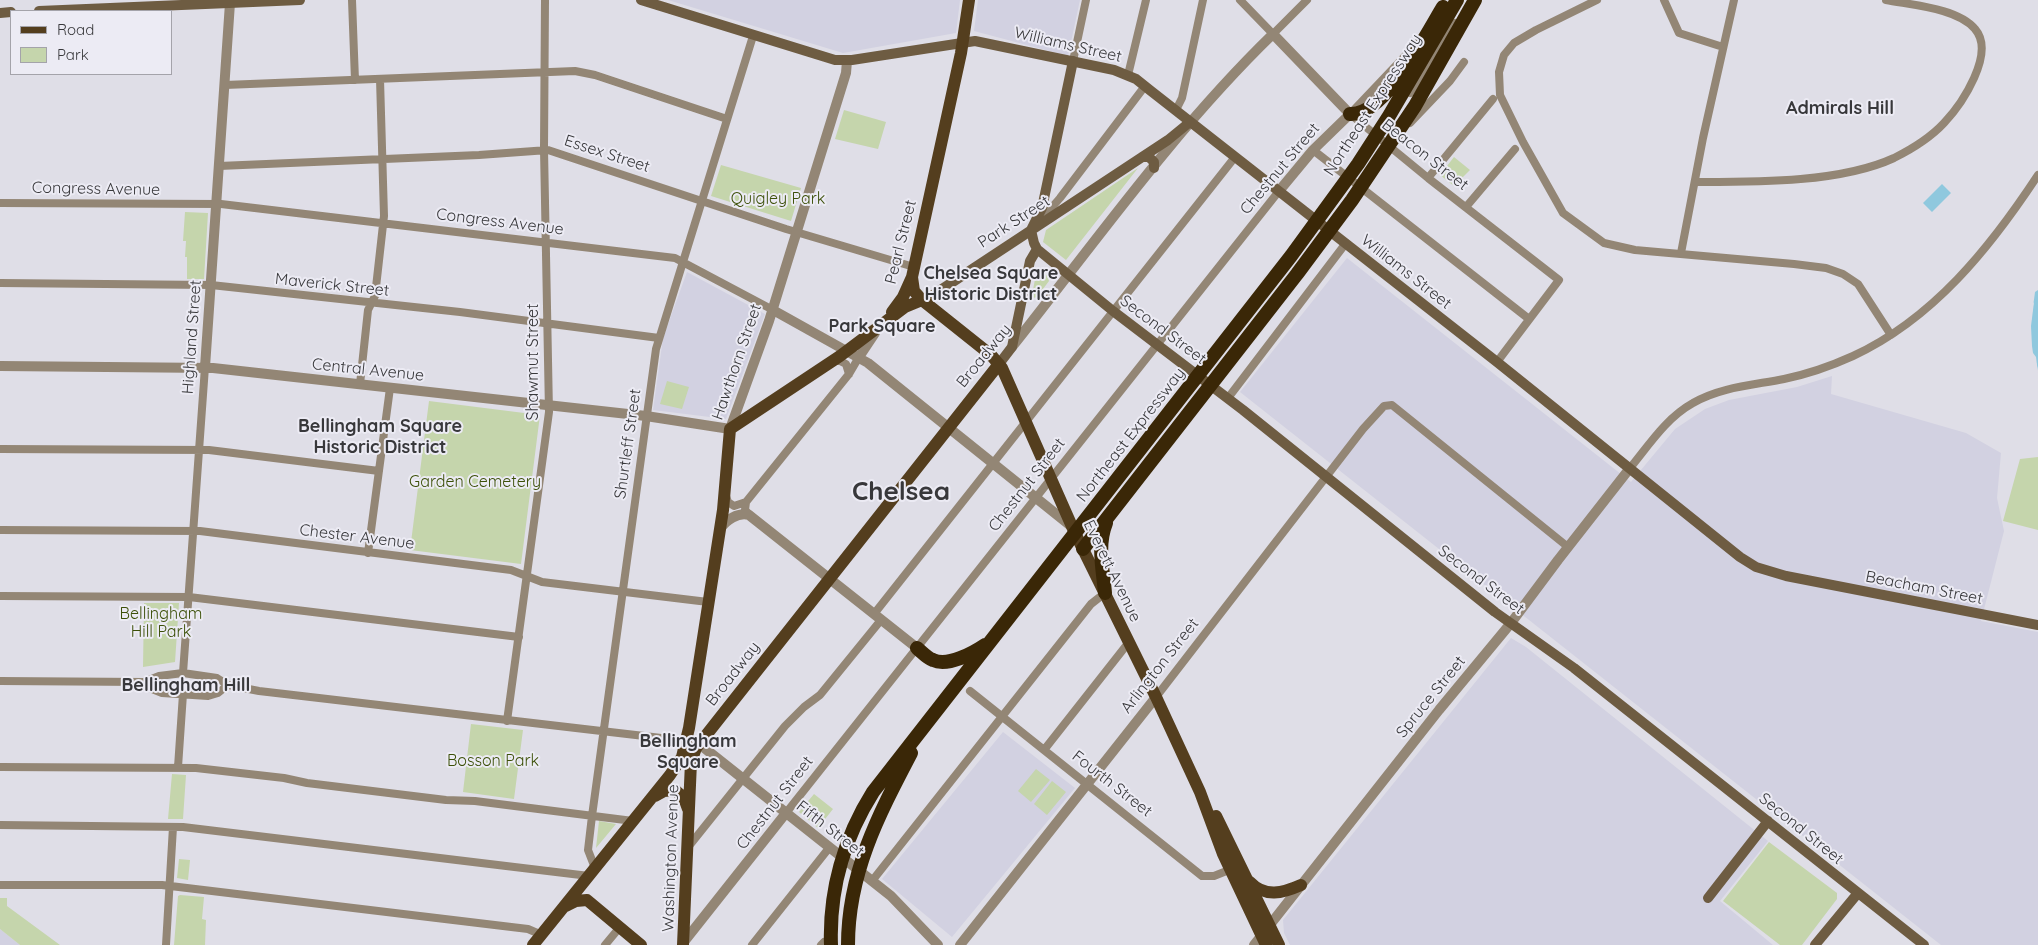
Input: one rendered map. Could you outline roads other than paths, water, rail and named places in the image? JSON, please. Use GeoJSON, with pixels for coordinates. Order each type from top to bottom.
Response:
{"type":"FeatureCollection","features":[{"type":"Feature","properties":{"kind":"highway"},"geometry":{"type":"LineString","coordinates":[[1350,114],[1364,112],[1394,85],[1409,56],[1447,0]]}},
{"type":"Feature","properties":{"kind":"highway","name":"Northeast Expressway"},"geometry":{"type":"LineString","coordinates":[[825,944],[838,873],[849,839],[862,812],[886,775],[928,724],[1215,355],[1337,192],[1389,116],[1457,0]]}},
{"type":"Feature","properties":{"kind":"highway","name":"Northeast Expressway"},"geometry":{"type":"LineString","coordinates":[[848,945],[848,931],[855,882],[864,850],[897,780],[927,726],[959,681],[1308,233],[1385,122],[1420,66],[1457,0]]}},
{"type":"Feature","properties":{"kind":"highway"},"geometry":{"type":"LineString","coordinates":[[1083,549],[1298,274],[1369,175],[1415,106],[1475,0]]}},
{"type":"Feature","properties":{"kind":"highway"},"geometry":{"type":"LineString","coordinates":[[1106,594],[1101,552],[1102,537],[1105,524],[1115,507]]}},
{"type":"Feature","properties":{"kind":"highway"},"geometry":{"type":"LineString","coordinates":[[917,648],[933,660],[947,661],[968,655],[980,648],[1000,630]]}},
{"type":"Feature","properties":{"kind":"highway"},"geometry":{"type":"LineString","coordinates":[[848,931],[853,945]]}},
{"type":"Feature","properties":{"kind":"main road"},"geometry":{"type":"LineString","coordinates":[[63,10],[300,0]]}},
{"type":"Feature","properties":{"kind":"main road","name":"Williams Street"},"geometry":{"type":"LineString","coordinates":[[641,0],[823,58],[847,61],[964,41],[993,43],[1128,75],[1145,86],[1346,243],[1740,557],[1763,570],[1804,580]]}},
{"type":"Feature","properties":{"kind":"main road","name":"Pearl Street"},"geometry":{"type":"LineString","coordinates":[[881,325],[900,302],[913,272],[964,41],[969,0]]}},
{"type":"Feature","properties":{"kind":"main road"},"geometry":{"type":"LineString","coordinates":[[1012,347],[1030,260],[1037,248],[1031,230],[1042,208],[1073,61]]}},
{"type":"Feature","properties":{"kind":"main road","name":"Park Street"},"geometry":{"type":"LineString","coordinates":[[730,429],[848,350],[905,307],[933,295],[1174,136],[1190,122]]}},
{"type":"Feature","properties":{"kind":"main road"},"geometry":{"type":"LineString","coordinates":[[1142,157],[1149,157],[1154,162],[1154,168]]}},
{"type":"Feature","properties":{"kind":"main road","name":"Second Street"},"geometry":{"type":"LineString","coordinates":[[1037,248],[1113,311],[1228,398],[1495,612],[1574,668],[1924,945]]}},
{"type":"Feature","properties":{"kind":"main road"},"geometry":{"type":"LineString","coordinates":[[913,272],[914,291],[922,300],[999,364]]}},
{"type":"Feature","properties":{"kind":"main road","name":"Broadway"},"geometry":{"type":"LineString","coordinates":[[533,945],[677,767],[692,742],[829,578],[1012,347]]}},
{"type":"Feature","properties":{"kind":"main road","name":"Everett Avenue"},"geometry":{"type":"LineString","coordinates":[[999,364],[1073,528],[1156,697],[1235,868],[1260,942]]}},
{"type":"Feature","properties":{"kind":"main road","name":"Hawthorn Street"},"geometry":{"type":"LineString","coordinates":[[692,742],[708,602],[725,489],[730,429]]}},
{"type":"Feature","properties":{"kind":"main road","name":"Beacham Street"},"geometry":{"type":"LineString","coordinates":[[1804,580],[2038,625]]}},
{"type":"Feature","properties":{"kind":"main road","name":"Washington Avenue"},"geometry":{"type":"LineString","coordinates":[[683,944],[692,742]]}},
{"type":"Feature","properties":{"kind":"main road"},"geometry":{"type":"LineString","coordinates":[[650,800],[664,790],[675,790],[684,798],[689,812]]}},
{"type":"Feature","properties":{"kind":"main road"},"geometry":{"type":"LineString","coordinates":[[1708,898],[1768,821]]}},
{"type":"Feature","properties":{"kind":"main road","name":"Everett Avenue"},"geometry":{"type":"LineString","coordinates":[[1235,868],[1248,881],[1279,945]]}},
{"type":"Feature","properties":{"kind":"main road"},"geometry":{"type":"LineString","coordinates":[[587,900],[586,888],[592,872]]}},
{"type":"Feature","properties":{"kind":"main road"},"geometry":{"type":"LineString","coordinates":[[1248,881],[1261,891],[1275,893],[1288,891],[1301,885]]}},
{"type":"Feature","properties":{"kind":"main road"},"geometry":{"type":"LineString","coordinates":[[1815,945],[1858,893]]}},
{"type":"Feature","properties":{"kind":"main road"},"geometry":{"type":"LineString","coordinates":[[563,909],[576,900],[587,900],[642,945]]}},
{"type":"Feature","properties":{"kind":"street"},"geometry":{"type":"LineString","coordinates":[[352,0],[355,80]]}},
{"type":"Feature","properties":{"kind":"street","name":"Shawmut Street"},"geometry":{"type":"LineString","coordinates":[[507,721],[549,405],[544,149],[545,0]]}},
{"type":"Feature","properties":{"kind":"street"},"geometry":{"type":"LineString","coordinates":[[1073,61],[1086,0]]}},
{"type":"Feature","properties":{"kind":"street"},"geometry":{"type":"LineString","coordinates":[[1128,75],[1146,0]]}},
{"type":"Feature","properties":{"kind":"street"},"geometry":{"type":"LineString","coordinates":[[1176,110],[1182,96],[1203,0]]}},
{"type":"Feature","properties":{"kind":"street","name":"Beacon Street"},"geometry":{"type":"LineString","coordinates":[[1240,0],[1350,114],[1380,140],[1559,280],[1530,319]]}},
{"type":"Feature","properties":{"kind":"street","name":"Broadway"},"geometry":{"type":"LineString","coordinates":[[1012,347],[1190,122],[1231,74],[1307,0]]}},
{"type":"Feature","properties":{"kind":"street"},"geometry":{"type":"LineString","coordinates":[[1380,140],[1470,0]]}},
{"type":"Feature","properties":{"kind":"street"},"geometry":{"type":"LineString","coordinates":[[1597,0],[1514,43],[1504,55],[1499,72],[1500,95],[1527,149],[1563,213],[1604,243],[1635,250],[1826,268],[1843,274],[1858,284],[1892,335]]}},
{"type":"Feature","properties":{"kind":"street"},"geometry":{"type":"LineString","coordinates":[[1664,0],[1679,33],[1724,47]]}},
{"type":"Feature","properties":{"kind":"street"},"geometry":{"type":"LineString","coordinates":[[1681,253],[1734,0]]}},
{"type":"Feature","properties":{"kind":"street"},"geometry":{"type":"LineString","coordinates":[[1695,182],[1820,177],[1862,169],[1893,158],[1920,143],[1944,123],[1978,70],[1982,52],[1980,37],[1975,28],[1961,18],[1939,11],[1886,0]]}},
{"type":"Feature","properties":{"kind":"street","name":"Highland Street"},"geometry":{"type":"LineString","coordinates":[[183,673],[230,3]]}},
{"type":"Feature","properties":{"kind":"street","name":"Shurtleff Street"},"geometry":{"type":"LineString","coordinates":[[592,872],[588,850],[602,732],[646,416],[659,338],[753,36]]}},
{"type":"Feature","properties":{"kind":"street","name":"Hawthorn Street"},"geometry":{"type":"LineString","coordinates":[[730,429],[773,310],[846,73],[847,61]]}},
{"type":"Feature","properties":{"kind":"street"},"geometry":{"type":"LineString","coordinates":[[1389,146],[1450,81],[1464,62]]}},
{"type":"Feature","properties":{"kind":"street"},"geometry":{"type":"LineString","coordinates":[[225,85],[575,71],[727,119]]}},
{"type":"Feature","properties":{"kind":"street"},"geometry":{"type":"LineString","coordinates":[[360,384],[368,310],[375,296],[384,216],[380,79]]}},
{"type":"Feature","properties":{"kind":"street"},"geometry":{"type":"LineString","coordinates":[[1031,230],[1056,204],[1145,86]]}},
{"type":"Feature","properties":{"kind":"street"},"geometry":{"type":"LineString","coordinates":[[1428,178],[1493,99]]}},
{"type":"Feature","properties":{"kind":"street","name":"Chestnut Street"},"geometry":{"type":"LineString","coordinates":[[683,944],[1279,191],[1313,150],[1350,114]]}},
{"type":"Feature","properties":{"kind":"street"},"geometry":{"type":"LineString","coordinates":[[1466,207],[1515,149]]}},
{"type":"Feature","properties":{"kind":"street","name":"Essex Street"},"geometry":{"type":"LineString","coordinates":[[219,166],[383,160],[552,150],[913,272]]}},
{"type":"Feature","properties":{"kind":"street"},"geometry":{"type":"LineString","coordinates":[[1313,150],[1530,319],[1497,362]]}},
{"type":"Feature","properties":{"kind":"street"},"geometry":{"type":"LineString","coordinates":[[688,847],[785,726],[825,690],[877,617],[994,463],[1235,157]]}},
{"type":"Feature","properties":{"kind":"street"},"geometry":{"type":"LineString","coordinates":[[1630,468],[1664,425],[1700,399],[1726,390],[1820,369],[1858,354],[1892,335],[1928,308],[1958,278],[2007,221],[2038,175]]}},
{"type":"Feature","properties":{"kind":"street","name":"Congress Avenue"},"geometry":{"type":"LineString","coordinates":[[0,202],[216,204],[675,258],[859,357],[1073,528]]}},
{"type":"Feature","properties":{"kind":"street"},"geometry":{"type":"LineString","coordinates":[[1228,398],[1346,243]]}},
{"type":"Feature","properties":{"kind":"street","name":"Maverick Street"},"geometry":{"type":"LineString","coordinates":[[0,283],[211,285],[659,338]]}},
{"type":"Feature","properties":{"kind":"street","name":"Pearl Street"},"geometry":{"type":"LineString","coordinates":[[746,502],[849,374],[881,325]]}},
{"type":"Feature","properties":{"kind":"street"},"geometry":{"type":"LineString","coordinates":[[832,361],[840,361],[846,364],[849,374]]}},
{"type":"Feature","properties":{"kind":"street","name":"Central Avenue"},"geometry":{"type":"LineString","coordinates":[[0,366],[205,367],[646,416],[730,429]]}},
{"type":"Feature","properties":{"kind":"street"},"geometry":{"type":"LineString","coordinates":[[368,553],[390,388]]}},
{"type":"Feature","properties":{"kind":"street","name":"Arlington Street"},"geometry":{"type":"LineString","coordinates":[[960,945],[1156,697],[1363,429],[1384,406],[1392,405],[1568,547]]}},
{"type":"Feature","properties":{"kind":"street"},"geometry":{"type":"LineString","coordinates":[[0,449],[199,450],[379,471]]}},
{"type":"Feature","properties":{"kind":"street","name":"Spruce Street"},"geometry":{"type":"LineString","coordinates":[[1260,942],[1269,926],[1301,885],[1446,701],[1511,623],[1630,468]]}},
{"type":"Feature","properties":{"kind":"street"},"geometry":{"type":"LineString","coordinates":[[725,489],[727,500],[731,505],[740,506],[746,502]]}},
{"type":"Feature","properties":{"kind":"street"},"geometry":{"type":"LineString","coordinates":[[746,502],[745,509],[751,516],[917,648]]}},
{"type":"Feature","properties":{"kind":"street"},"geometry":{"type":"LineString","coordinates":[[720,528],[725,522],[735,516],[745,514],[751,516]]}},
{"type":"Feature","properties":{"kind":"street","name":"Chester Avenue"},"geometry":{"type":"LineString","coordinates":[[0,530],[193,531],[511,570],[542,582],[708,602]]}},
{"type":"Feature","properties":{"kind":"street"},"geometry":{"type":"LineString","coordinates":[[872,881],[1091,604],[1106,594]]}},
{"type":"Feature","properties":{"kind":"street"},"geometry":{"type":"LineString","coordinates":[[0,596],[188,597],[518,637]]}},
{"type":"Feature","properties":{"kind":"street"},"geometry":{"type":"LineString","coordinates":[[1044,750],[1129,642]]}},
{"type":"Feature","properties":{"kind":"street"},"geometry":{"type":"LineString","coordinates":[[0,681],[144,682],[159,676],[183,673],[217,678],[228,685],[260,691],[692,742]]}},
{"type":"Feature","properties":{"kind":"street"},"geometry":{"type":"LineString","coordinates":[[144,682],[157,692],[211,696],[222,691],[228,685]]}},
{"type":"Feature","properties":{"kind":"street","name":"Fourth Street"},"geometry":{"type":"LineString","coordinates":[[970,690],[1202,876],[1214,876],[1235,868]]}},
{"type":"Feature","properties":{"kind":"street"},"geometry":{"type":"LineString","coordinates":[[178,767],[183,694]]}},
{"type":"Feature","properties":{"kind":"street","name":"Fifth Street"},"geometry":{"type":"LineString","coordinates":[[692,742],[786,813],[897,901],[938,945]]}},
{"type":"Feature","properties":{"kind":"street"},"geometry":{"type":"LineString","coordinates":[[0,767],[178,767],[284,778],[317,784],[446,800],[476,801],[633,821]]}},
{"type":"Feature","properties":{"kind":"street"},"geometry":{"type":"LineString","coordinates":[[0,825],[173,827],[592,872]]}},
{"type":"Feature","properties":{"kind":"street"},"geometry":{"type":"LineString","coordinates":[[166,945],[173,827]]}},
{"type":"Feature","properties":{"kind":"street"},"geometry":{"type":"LineString","coordinates":[[752,945],[829,848]]}},
{"type":"Feature","properties":{"kind":"street"},"geometry":{"type":"LineString","coordinates":[[0,885],[169,886],[528,929],[542,935]]}},
{"type":"Feature","properties":{"kind":"street"},"geometry":{"type":"LineString","coordinates":[[606,945],[620,927]]}},
{"type":"Feature","properties":{"kind":"water"},"geometry":{"type":"Polygon","coordinates":[[[1942,184],[1951,193],[1932,212],[1923,203],[1942,184]]]}},
{"type":"Feature","properties":{"kind":"water"},"geometry":{"type":"Polygon","coordinates":[[[2038,290],[2038,371],[2030,337],[2035,292],[2038,290]]]}},
{"type":"Feature","properties":{"kind":"district","name":"Admirals Hill"},"geometry":{"type":"Point","coordinates":[1840,109]}},
{"type":"Feature","properties":{"kind":"district","name":"Chelsea Square Historic District"},"geometry":{"type":"Point","coordinates":[991,284]}},
{"type":"Feature","properties":{"kind":"district","name":"Park Square"},"geometry":{"type":"Point","coordinates":[882,327]}},
{"type":"Feature","properties":{"kind":"district","name":"Bellingham Square Historic District"},"geometry":{"type":"Point","coordinates":[380,437]}},
{"type":"Feature","properties":{"kind":"district","name":"Chelsea"},"geometry":{"type":"Point","coordinates":[901,492]}},
{"type":"Feature","properties":{"kind":"district","name":"Bellingham Hill"},"geometry":{"type":"Point","coordinates":[186,686]}},
{"type":"Feature","properties":{"kind":"district","name":"Bellingham Square"},"geometry":{"type":"Point","coordinates":[688,752]}},
{"type":"Feature","properties":{"kind":"park label","name":"Quigley Park"},"geometry":{"type":"Point","coordinates":[778,199]}},
{"type":"Feature","properties":{"kind":"park label","name":"Garden Cemetery"},"geometry":{"type":"Point","coordinates":[475,482]}},
{"type":"Feature","properties":{"kind":"park label","name":"Bellingham Hill Park"},"geometry":{"type":"Point","coordinates":[161,623]}},
{"type":"Feature","properties":{"kind":"park label","name":"Bosson Park"},"geometry":{"type":"Point","coordinates":[493,761]}}]}
